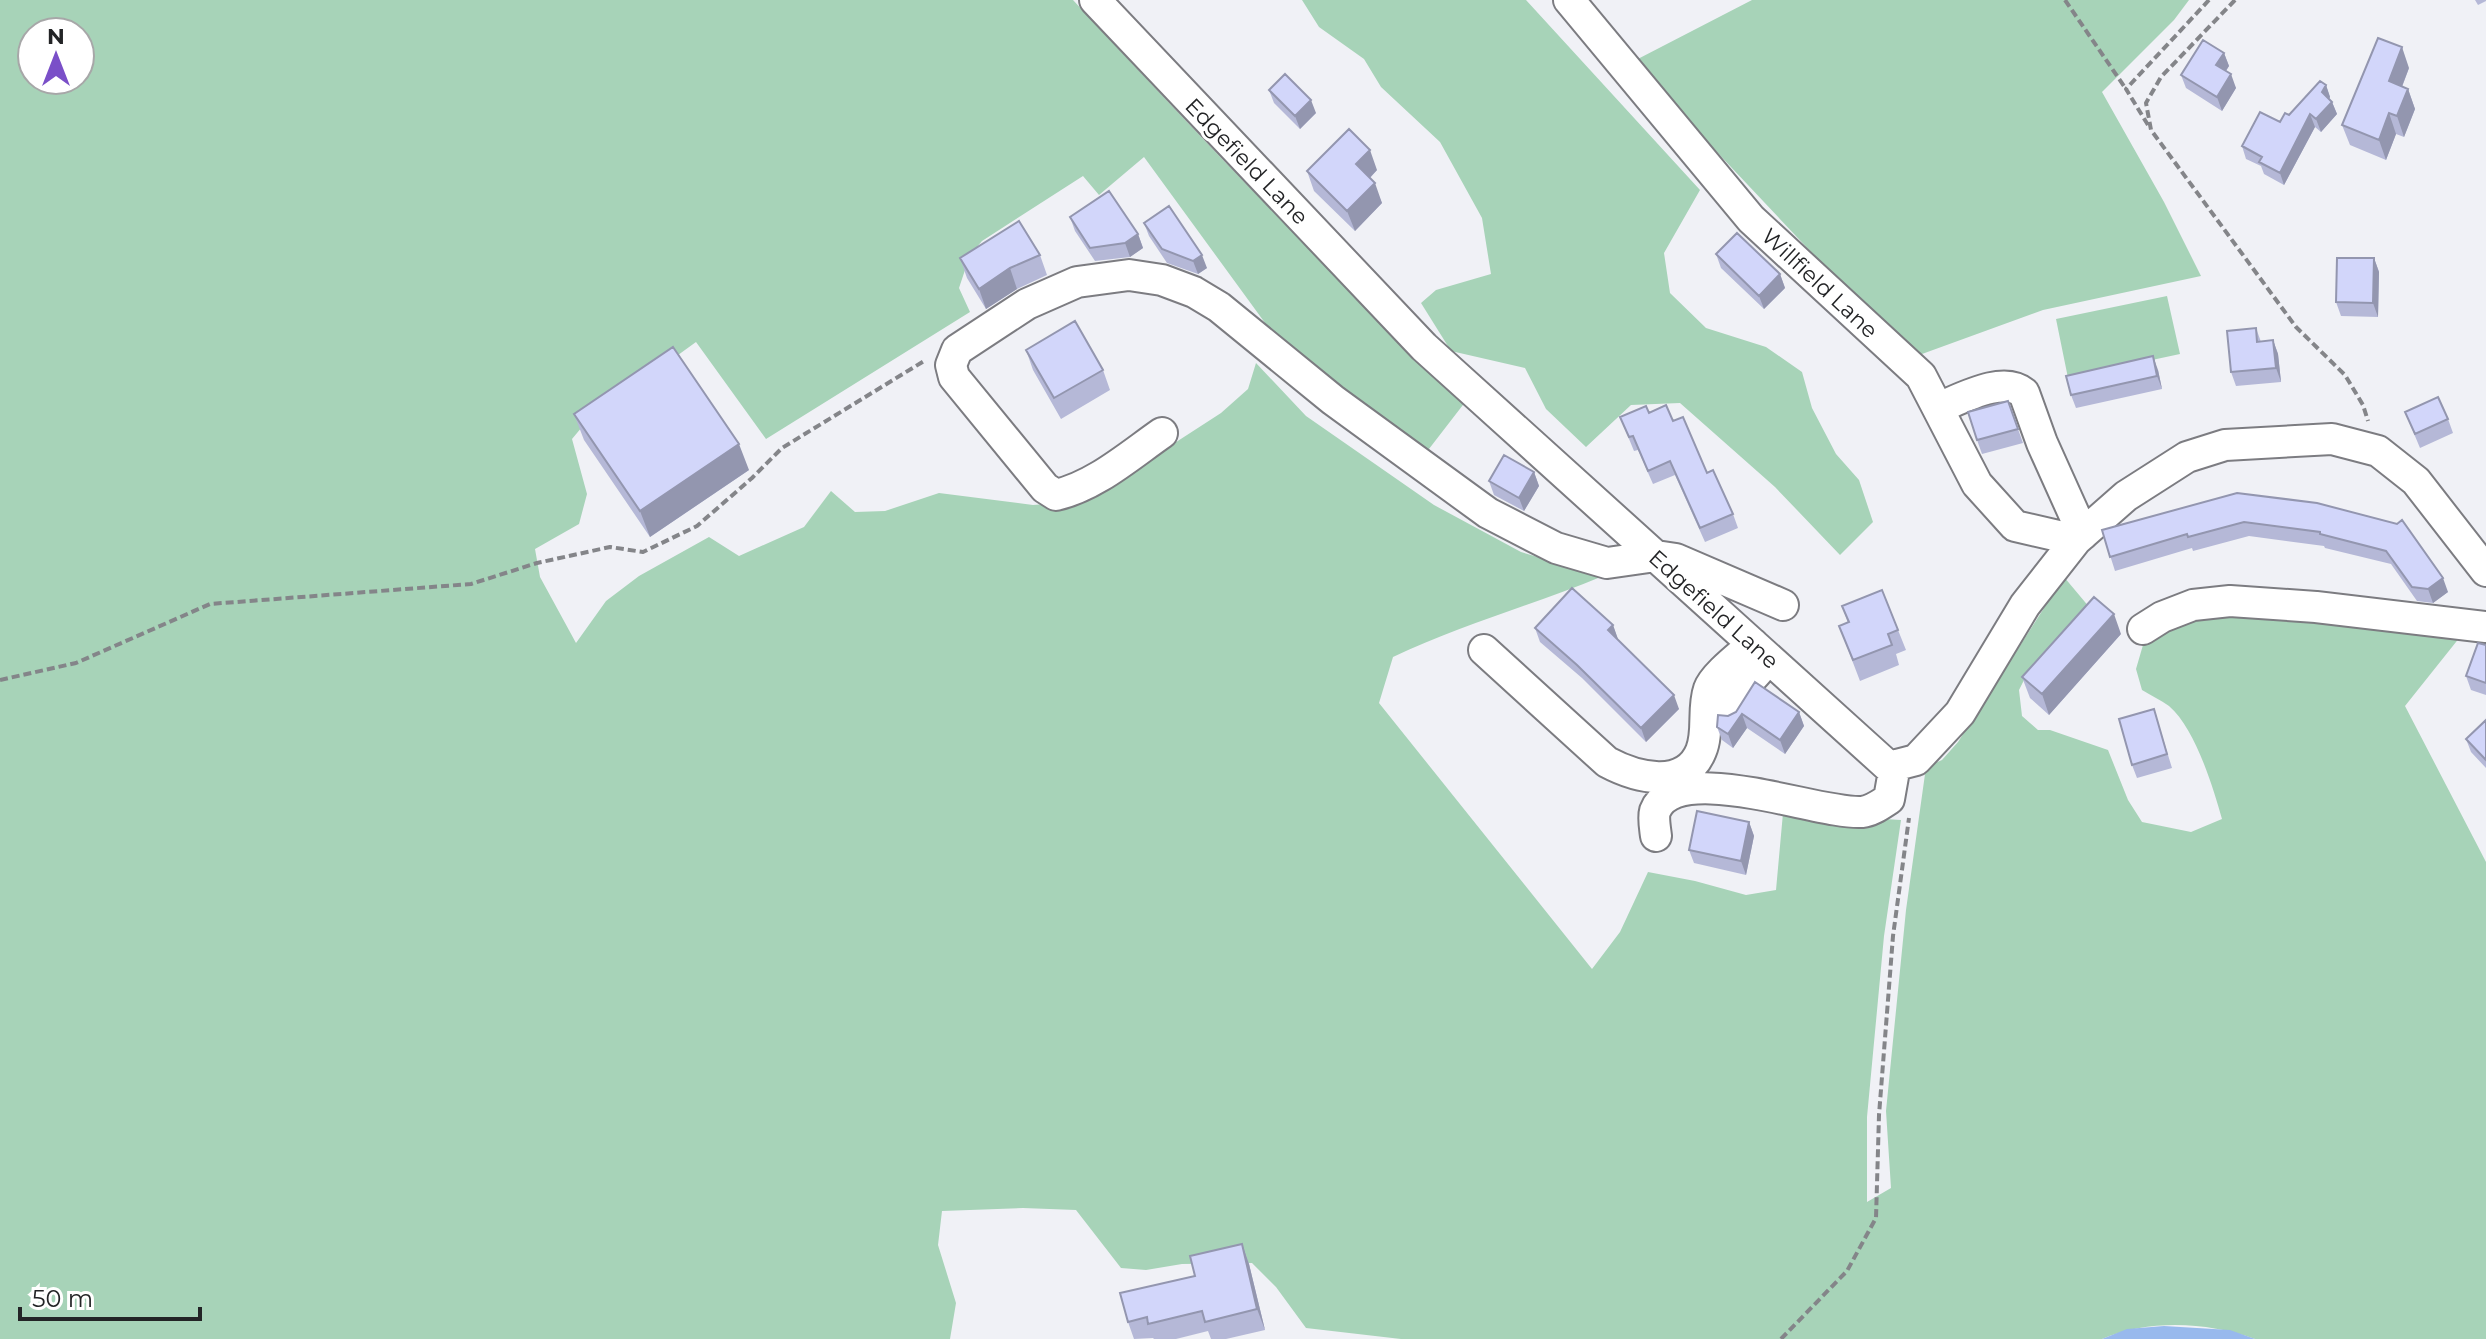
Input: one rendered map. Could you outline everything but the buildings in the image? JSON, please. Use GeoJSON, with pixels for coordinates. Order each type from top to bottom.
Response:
{"type":"FeatureCollection","features":[{"type":"Feature","properties":{"kind":"street","name":"Edgefield Lane"},"geometry":{"type":"LineString","coordinates":[[1095,0],[1424,347],[1889,767],[1895,765]]}},
{"type":"Feature","properties":{"kind":"street","name":"Willfield Lane"},"geometry":{"type":"LineString","coordinates":[[1569,0],[1751,219],[1921,376],[1977,484],[2015,526],[2079,537]]}},
{"type":"Feature","properties":{"kind":"street"},"geometry":{"type":"LineString","coordinates":[[1162,433],[1090,482],[1072,492],[1056,495],[1045,488],[954,377],[951,365],[957,350],[1027,304],[1077,282],[1129,275],[1162,280],[1194,292],[1219,307],[1333,400],[1488,513],[1556,548],[1607,563],[1656,556],[1676,559],[1783,605]]}},
{"type":"Feature","properties":{"kind":"street"},"geometry":{"type":"LineString","coordinates":[[1938,408],[2002,386],[2018,388],[2024,393],[2079,537]]}},
{"type":"Feature","properties":{"kind":"street"},"geometry":{"type":"LineString","coordinates":[[1656,836],[1655,812],[1664,799],[1679,790],[1730,790],[1863,812],[1889,799],[1895,765],[1916,760],[1960,713],[2025,605],[2079,537],[2126,496],[2187,457],[2225,445],[2332,439],[2378,451],[2416,481],[2486,571]]}},
{"type":"Feature","properties":{"kind":"street"},"geometry":{"type":"LineString","coordinates":[[2143,629],[2162,617],[2193,605],[2230,601],[2316,607],[2486,627]]}},
{"type":"Feature","properties":{"kind":"street"},"geometry":{"type":"LineString","coordinates":[[1484,650],[1607,762],[1626,772],[1655,778],[1684,770],[1696,760],[1702,750],[1710,686],[1760,651]]}},
{"type":"Feature","properties":{"kind":"street"},"geometry":{"type":"LineString","coordinates":[[1729,712],[1738,691],[1760,671],[1760,651]]}},
{"type":"Feature","properties":{"kind":"path"},"geometry":{"type":"LineString","coordinates":[[2065,0],[2151,130],[2296,327],[2345,375],[2363,405],[2378,451]]}},
{"type":"Feature","properties":{"kind":"path"},"geometry":{"type":"LineString","coordinates":[[2126,89],[2209,0]]}},
{"type":"Feature","properties":{"kind":"path"},"geometry":{"type":"LineString","coordinates":[[2151,130],[2146,103],[2161,77],[2235,0]]}},
{"type":"Feature","properties":{"kind":"path"},"geometry":{"type":"LineString","coordinates":[[0,680],[76,663],[210,604],[471,584],[537,563],[610,547],[643,552],[697,526],[782,448],[926,360],[957,350]]}},
{"type":"Feature","properties":{"kind":"path"},"geometry":{"type":"LineString","coordinates":[[1781,1339],[1847,1271],[1876,1218],[1879,1115],[1892,950],[1910,804]]}},
{"type":"Feature","properties":{"kind":"green space"},"geometry":{"type":"Polygon","coordinates":[[[0,0],[1073,0],[1266,204],[1466,401],[1422,458],[1297,359],[1268,327],[1144,157],[1099,195],[1083,176],[982,241],[970,255],[959,288],[970,312],[766,439],[696,342],[587,421],[572,439],[587,494],[579,524],[535,549],[540,577],[576,643],[606,601],[639,576],[709,537],[739,556],[804,527],[831,491],[855,512],[885,511],[939,493],[1033,505],[1085,501],[1221,413],[1248,389],[1256,363],[1306,416],[1434,505],[1521,552],[1603,576],[1393,657],[1379,703],[1592,969],[1620,932],[1648,872],[1746,895],[1776,890],[1783,813],[1901,820],[1884,936],[1867,1117],[1867,1202],[1891,1188],[1886,1111],[1906,910],[1926,767],[1942,760],[1958,742],[2064,577],[2090,608],[2026,676],[2019,690],[2022,716],[2038,730],[2050,730],[2108,750],[2128,800],[2142,822],[2191,832],[2222,819],[2202,759],[2187,728],[2169,706],[2142,690],[2136,669],[2143,645],[2170,628],[2218,611],[2460,637],[2405,706],[2486,862],[2486,1339],[2255,1339],[2218,1329],[2178,1325],[2139,1328],[2102,1339],[1401,1339],[1306,1328],[1276,1287],[1252,1263],[1182,1264],[1146,1270],[1121,1268],[1076,1210],[1023,1208],[942,1211],[938,1245],[956,1303],[950,1339],[0,1339],[0,0]]]}},
{"type":"Feature","properties":{"kind":"green space"},"geometry":{"type":"Polygon","coordinates":[[[1302,0],[1526,0],[1700,190],[1664,253],[1670,293],[1706,328],[1766,347],[1802,372],[1812,408],[1836,454],[1859,480],[1873,522],[1840,555],[1775,487],[1680,403],[1631,405],[1586,447],[1546,409],[1525,368],[1451,351],[1421,303],[1436,290],[1491,274],[1482,218],[1440,142],[1381,87],[1364,59],[1319,27],[1302,0]]]}},
{"type":"Feature","properties":{"kind":"green space"},"geometry":{"type":"Polygon","coordinates":[[[1752,0],[2189,0],[2174,20],[2102,92],[2164,202],[2201,276],[2043,310],[1911,358],[1632,62],[1752,0]]]}},
{"type":"Feature","properties":{"kind":"green space"},"geometry":{"type":"Polygon","coordinates":[[[2167,296],[2180,354],[2068,378],[2056,319],[2167,296]]]}},
{"type":"Feature","properties":{"kind":"water"},"geometry":{"type":"Polygon","coordinates":[[[2164,1326],[2230,1330],[2255,1339],[2102,1339],[2127,1329],[2164,1326]]]}}]}
